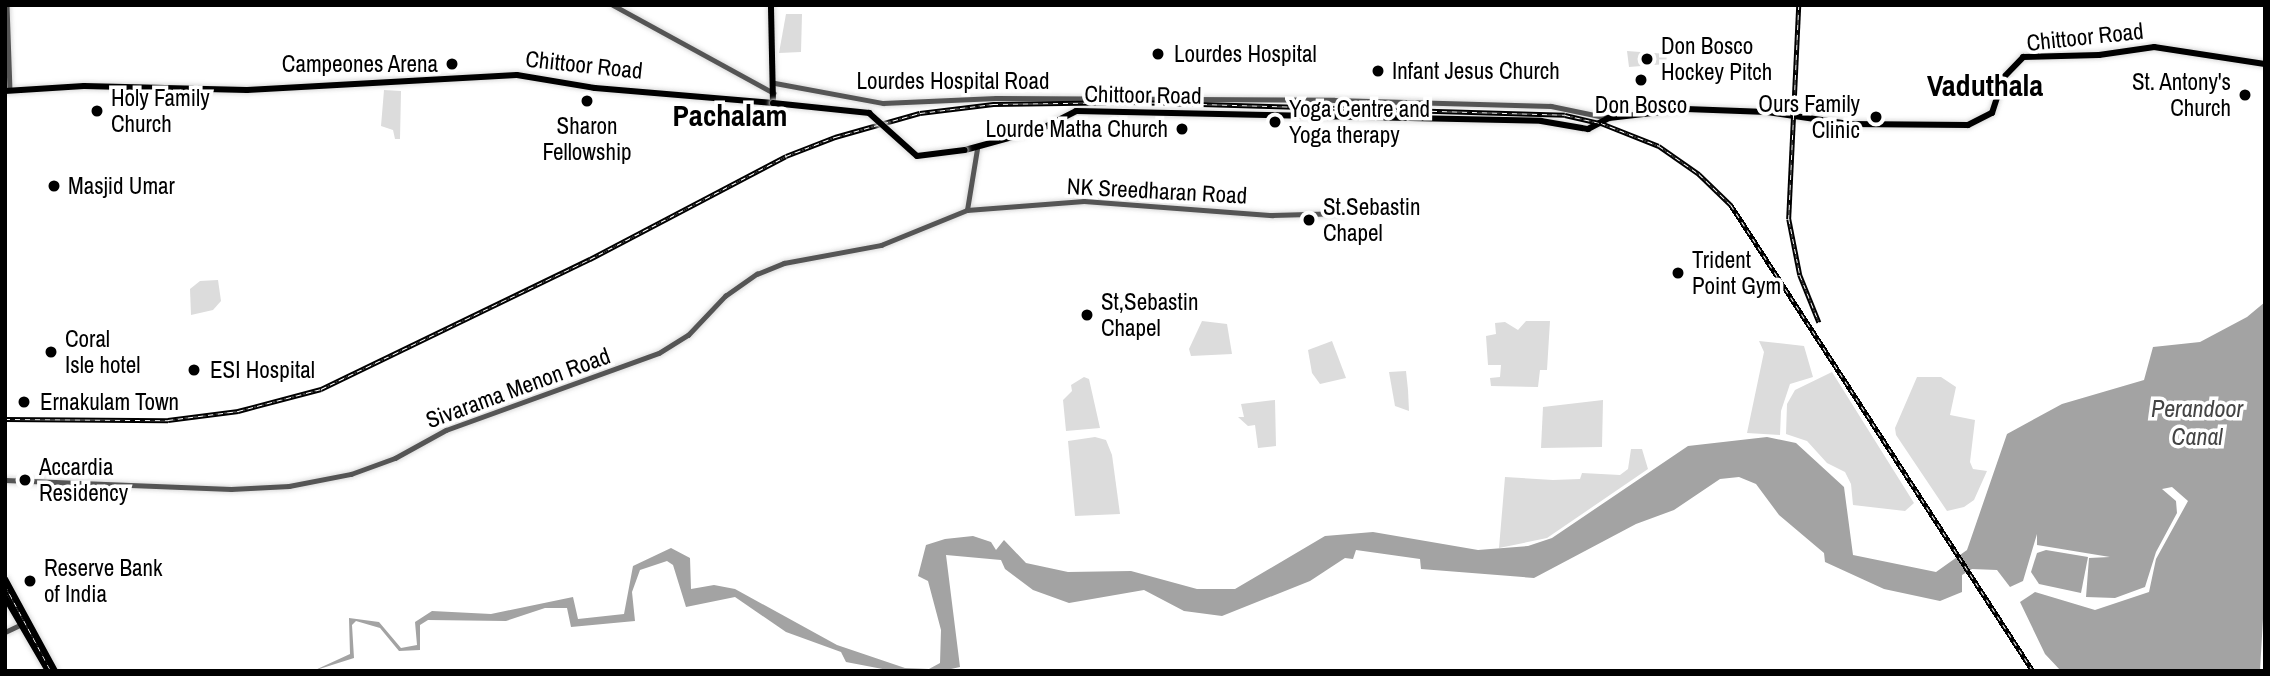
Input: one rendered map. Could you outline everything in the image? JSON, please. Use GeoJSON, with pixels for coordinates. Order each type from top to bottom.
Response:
{"type":"FeatureCollection","features":[{"type":"Feature","properties":{"kind":"main road"},"geometry":{"type":"LineString","coordinates":[[771,5],[775,83],[773,103]]}},
{"type":"Feature","properties":{"kind":"main road","name":"Chittoor Road"},"geometry":{"type":"LineString","coordinates":[[8,90],[83,86],[247,90],[517,75],[595,88],[869,113],[917,156],[978,149],[1041,129],[1076,111],[1541,121],[1588,129],[1609,118],[1686,109],[1767,113],[1849,124],[1968,125],[1992,113],[2004,77],[2023,57],[2099,55],[2154,47],[2265,64]]}},
{"type":"Feature","properties":{"kind":"main road"},"geometry":{"type":"LineString","coordinates":[[5,579],[22,622],[48,671]]}},
{"type":"Feature","properties":{"kind":"main road"},"geometry":{"type":"LineString","coordinates":[[5,597],[55,671]]}},
{"type":"Feature","properties":{"kind":"street"},"geometry":{"type":"LineString","coordinates":[[7,5],[8,90]]}},
{"type":"Feature","properties":{"kind":"street"},"geometry":{"type":"LineString","coordinates":[[613,5],[774,93]]}},
{"type":"Feature","properties":{"kind":"street","name":"Lourdes Hospital Road"},"geometry":{"type":"LineString","coordinates":[[775,83],[883,103],[996,98],[1334,100],[1551,106],[1595,112],[1609,118]]}},
{"type":"Feature","properties":{"kind":"street"},"geometry":{"type":"LineString","coordinates":[[967,210],[978,149]]}},
{"type":"Feature","properties":{"kind":"street","name":"NK Sreedharan Road"},"geometry":{"type":"LineString","coordinates":[[967,210],[1084,201],[1272,215],[1345,213]]}},
{"type":"Feature","properties":{"kind":"street","name":"Sivarama Menon Road"},"geometry":{"type":"LineString","coordinates":[[5,480],[69,480],[203,489],[289,486],[346,475],[395,458],[453,428],[659,353],[688,335],[725,296],[757,274],[784,263],[881,245],[967,210]]}},
{"type":"Feature","properties":{"kind":"street"},"geometry":{"type":"LineString","coordinates":[[5,632],[22,622]]}},
{"type":"Feature","properties":{"kind":"shaded area"},"geometry":{"type":"Polygon","coordinates":[[[786,14],[802,14],[801,52],[779,53],[786,14]]]}},
{"type":"Feature","properties":{"kind":"shaded area","name":"Don Bosco Hockey Pitch"},"geometry":{"type":"Polygon","coordinates":[[[1627,51],[1667,54],[1666,64],[1629,67],[1627,51]]]}},
{"type":"Feature","properties":{"kind":"shaded area"},"geometry":{"type":"Polygon","coordinates":[[[384,90],[401,91],[400,139],[395,139],[393,130],[381,126],[384,90]]]}},
{"type":"Feature","properties":{"kind":"shaded area"},"geometry":{"type":"Polygon","coordinates":[[[218,280],[221,301],[213,310],[191,315],[190,289],[200,281],[218,280]]]}},
{"type":"Feature","properties":{"kind":"shaded area"},"geometry":{"type":"Polygon","coordinates":[[[1202,321],[1227,324],[1232,354],[1191,356],[1189,349],[1202,321]]]}},
{"type":"Feature","properties":{"kind":"shaded area"},"geometry":{"type":"Polygon","coordinates":[[[1526,321],[1550,321],[1547,370],[1540,370],[1538,387],[1491,386],[1490,378],[1500,377],[1501,365],[1488,365],[1486,336],[1496,334],[1495,323],[1505,322],[1518,330],[1526,321]]]}},
{"type":"Feature","properties":{"kind":"shaded area"},"geometry":{"type":"Polygon","coordinates":[[[1332,341],[1346,378],[1320,384],[1312,373],[1308,350],[1332,341]]]}},
{"type":"Feature","properties":{"kind":"shaded area"},"geometry":{"type":"Polygon","coordinates":[[[1759,341],[1804,346],[1813,377],[1790,384],[1781,411],[1780,435],[1747,433],[1764,352],[1759,341]]]}},
{"type":"Feature","properties":{"kind":"shaded area"},"geometry":{"type":"Polygon","coordinates":[[[1406,371],[1409,411],[1395,406],[1389,372],[1406,371]]]}},
{"type":"Feature","properties":{"kind":"shaded area"},"geometry":{"type":"Polygon","coordinates":[[[1832,372],[1914,503],[1905,511],[1853,505],[1851,484],[1845,472],[1827,463],[1807,441],[1786,434],[1787,404],[1795,390],[1832,372]]]}},
{"type":"Feature","properties":{"kind":"shaded area"},"geometry":{"type":"Polygon","coordinates":[[[1084,377],[1089,379],[1100,428],[1066,431],[1063,400],[1072,391],[1071,385],[1084,377]]]}},
{"type":"Feature","properties":{"kind":"shaded area"},"geometry":{"type":"Polygon","coordinates":[[[1917,377],[1941,377],[1956,387],[1950,415],[1975,420],[1970,462],[1973,469],[1987,471],[1974,500],[1964,507],[1947,511],[1896,435],[1895,428],[1917,377]]]}},
{"type":"Feature","properties":{"kind":"shaded area"},"geometry":{"type":"Polygon","coordinates":[[[1275,400],[1276,446],[1258,448],[1255,425],[1248,426],[1238,417],[1244,417],[1241,404],[1275,400]]]}},
{"type":"Feature","properties":{"kind":"shaded area"},"geometry":{"type":"Polygon","coordinates":[[[1603,400],[1602,447],[1541,448],[1543,407],[1603,400]]]}},
{"type":"Feature","properties":{"kind":"shaded area"},"geometry":{"type":"Polygon","coordinates":[[[1095,437],[1106,440],[1112,455],[1120,514],[1075,516],[1068,441],[1095,437]]]}},
{"type":"Feature","properties":{"kind":"shaded area"},"geometry":{"type":"Polygon","coordinates":[[[1631,449],[1642,449],[1648,469],[1547,538],[1499,548],[1505,477],[1553,480],[1580,479],[1582,473],[1620,475],[1628,469],[1631,449]]]}},
{"type":"Feature","properties":{"kind":"water","name":"Perandoor Canal"},"geometry":{"type":"Polygon","coordinates":[[[2265,302],[2265,584],[2260,671],[2061,671],[2045,654],[2020,602],[2035,592],[2095,610],[2149,592],[2156,559],[2188,501],[2172,487],[2162,489],[2176,501],[2177,513],[2156,552],[2145,587],[2115,598],[2086,597],[2089,558],[2110,557],[2037,545],[2037,534],[2023,581],[2010,587],[1997,570],[1972,569],[1962,575],[1962,592],[1940,601],[1884,589],[1825,562],[1824,553],[1779,515],[1756,484],[1739,477],[1720,479],[1674,510],[1636,524],[1534,578],[1421,569],[1420,559],[1356,550],[1353,559],[1345,558],[1310,581],[1222,616],[1184,611],[1144,590],[1069,603],[1033,590],[1005,569],[1001,560],[946,555],[960,667],[942,671],[893,671],[846,662],[841,652],[786,632],[735,597],[686,607],[673,565],[667,561],[640,570],[632,592],[635,621],[571,627],[567,608],[545,608],[506,621],[428,620],[420,625],[420,650],[399,651],[380,628],[356,621],[352,625],[354,658],[313,671],[350,654],[349,618],[379,622],[401,648],[417,645],[415,622],[432,611],[491,614],[573,597],[578,619],[624,614],[633,566],[671,548],[690,558],[691,589],[714,585],[735,589],[837,645],[905,668],[929,669],[940,663],[941,630],[928,581],[918,576],[926,545],[945,539],[973,536],[991,542],[996,550],[1004,540],[1026,563],[1068,572],[1131,571],[1197,589],[1235,589],[1325,536],[1373,532],[1478,550],[1528,546],[1552,538],[1688,446],[1767,437],[1796,443],[1844,487],[1853,555],[1936,572],[1967,550],[2007,434],[2062,404],[2144,380],[2153,347],[2200,342],[2247,317],[2265,302]]]}},
{"type":"Feature","properties":{"kind":"water"},"geometry":{"type":"Polygon","coordinates":[[[2046,550],[2088,557],[2081,593],[2039,584],[2031,572],[2037,553],[2046,550]]]}},
{"type":"Feature","properties":{"kind":"railway"},"geometry":{"type":"LineString","coordinates":[[1799,5],[1789,219],[1800,275],[1819,322]]}},
{"type":"Feature","properties":{"kind":"railway"},"geometry":{"type":"LineString","coordinates":[[5,419],[168,420],[238,411],[321,389],[590,259],[786,156],[835,137],[920,113],[993,104],[1132,102],[1565,115],[1601,123],[1659,146],[1699,174],[1731,205],[2033,671]]}},
{"type":"Feature","properties":{"kind":"railway"},"geometry":{"type":"LineString","coordinates":[[5,585],[51,671]]}},
{"type":"Feature","properties":{"kind":"place","name":"Lourdes Hospital"},"geometry":{"type":"Point","coordinates":[1158,54]}},
{"type":"Feature","properties":{"kind":"place","name":"Don Bosco Hockey Pitch"},"geometry":{"type":"Point","coordinates":[1647,59]}},
{"type":"Feature","properties":{"kind":"place","name":"Campeones Arena"},"geometry":{"type":"Point","coordinates":[452,64]}},
{"type":"Feature","properties":{"kind":"place","name":"Infant Jesus Church"},"geometry":{"type":"Point","coordinates":[1378,71]}},
{"type":"Feature","properties":{"kind":"place","name":"Don Bosco"},"geometry":{"type":"Point","coordinates":[1641,80]}},
{"type":"Feature","properties":{"kind":"place","name":"St. Antony's Church"},"geometry":{"type":"Point","coordinates":[2245,95]}},
{"type":"Feature","properties":{"kind":"place","name":"Sharon Fellowship"},"geometry":{"type":"Point","coordinates":[587,101]}},
{"type":"Feature","properties":{"kind":"place","name":"Holy Family Church"},"geometry":{"type":"Point","coordinates":[97,111]}},
{"type":"Feature","properties":{"kind":"place","name":"Ours Family Clinic"},"geometry":{"type":"Point","coordinates":[1876,117]}},
{"type":"Feature","properties":{"kind":"place","name":"Yoga Centre and Yoga therapy"},"geometry":{"type":"Point","coordinates":[1275,122]}},
{"type":"Feature","properties":{"kind":"place","name":"Lourde Matha Church"},"geometry":{"type":"Point","coordinates":[1182,129]}},
{"type":"Feature","properties":{"kind":"place","name":"Masjid Umar"},"geometry":{"type":"Point","coordinates":[54,186]}},
{"type":"Feature","properties":{"kind":"place","name":"St.Sebastin Chapel"},"geometry":{"type":"Point","coordinates":[1309,220]}},
{"type":"Feature","properties":{"kind":"place","name":"Trident Point Gym"},"geometry":{"type":"Point","coordinates":[1678,273]}},
{"type":"Feature","properties":{"kind":"place","name":"St,Sebastin Chapel"},"geometry":{"type":"Point","coordinates":[1087,315]}},
{"type":"Feature","properties":{"kind":"place","name":"Coral Isle hotel"},"geometry":{"type":"Point","coordinates":[51,352]}},
{"type":"Feature","properties":{"kind":"place","name":"ESI Hospital"},"geometry":{"type":"Point","coordinates":[194,370]}},
{"type":"Feature","properties":{"kind":"place","name":"Ernakulam Town"},"geometry":{"type":"Point","coordinates":[24,402]}},
{"type":"Feature","properties":{"kind":"place","name":"Accardia Residency"},"geometry":{"type":"Point","coordinates":[25,480]}},
{"type":"Feature","properties":{"kind":"place","name":"Reserve Bank of India"},"geometry":{"type":"Point","coordinates":[30,581]}},
{"type":"Feature","properties":{"kind":"district","name":"Vaduthala"},"geometry":{"type":"Point","coordinates":[1985,85]}},
{"type":"Feature","properties":{"kind":"district","name":"Pachalam"},"geometry":{"type":"Point","coordinates":[730,115]}}]}
